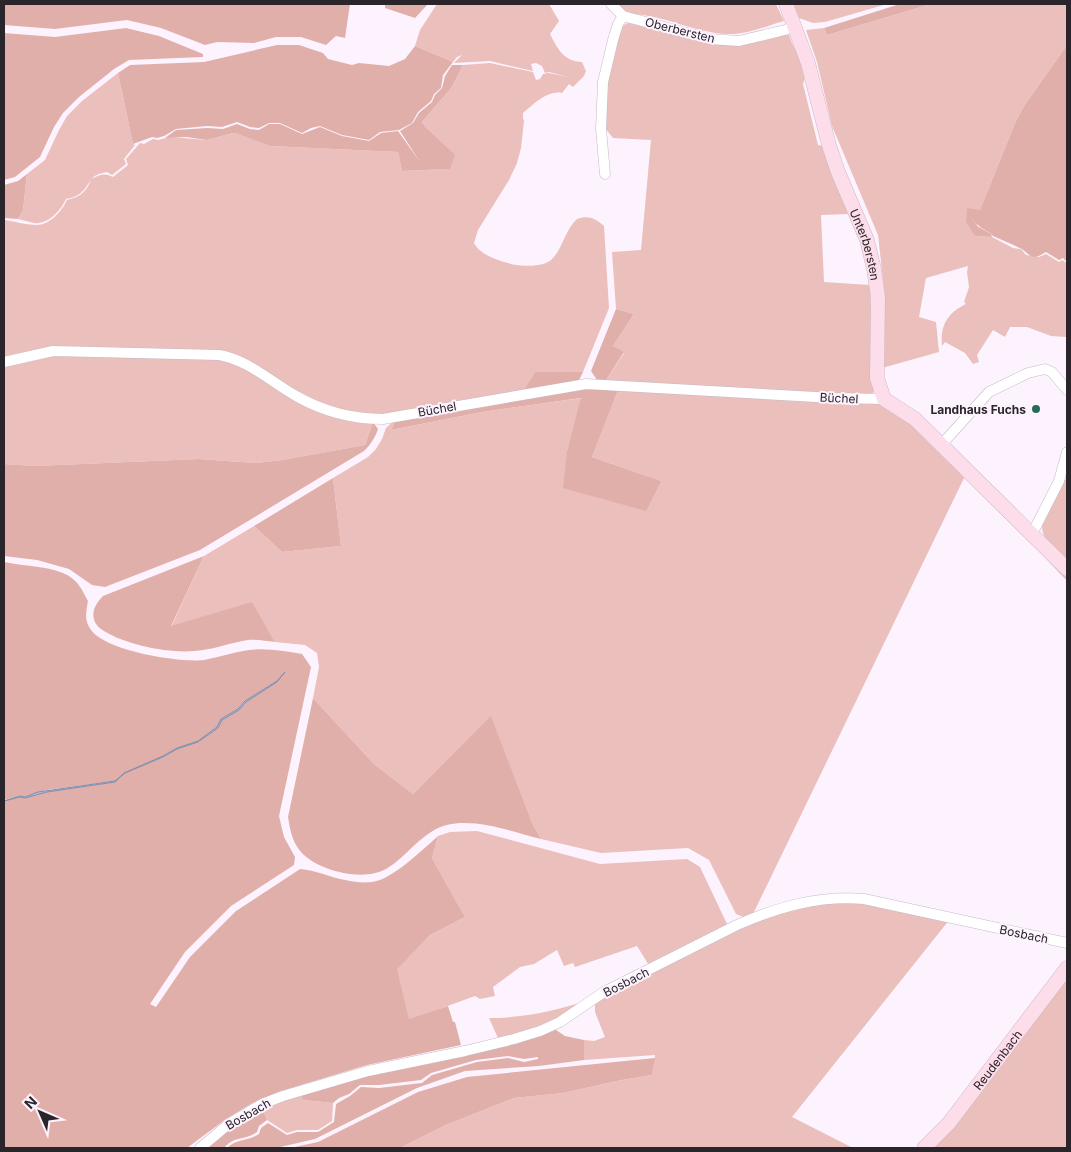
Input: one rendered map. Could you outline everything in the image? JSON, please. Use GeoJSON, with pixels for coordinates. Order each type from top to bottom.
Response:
{"type":"FeatureCollection","features":[{"type":"Feature","properties":{"kind":"street","name":"Oberbersten"},"geometry":{"type":"LineString","coordinates":[[611,4],[624,16],[710,39],[739,40],[785,30],[794,26]]}},
{"type":"Feature","properties":{"kind":"street","name":"Unterbersten"},"geometry":{"type":"LineString","coordinates":[[786,4],[808,63],[829,145],[838,172],[867,240],[878,297],[877,378],[884,399]]}},
{"type":"Feature","properties":{"kind":"street"},"geometry":{"type":"LineString","coordinates":[[605,174],[602,129],[603,82],[618,24],[624,16]]}},
{"type":"Feature","properties":{"kind":"street","name":"Büchel"},"geometry":{"type":"LineString","coordinates":[[4,362],[53,351],[219,355],[241,362],[297,397],[317,406],[336,413],[375,419],[586,384],[884,399]]}},
{"type":"Feature","properties":{"kind":"street"},"geometry":{"type":"LineString","coordinates":[[942,444],[989,392],[1028,373],[1045,369],[1052,372],[1067,390]]}},
{"type":"Feature","properties":{"kind":"street"},"geometry":{"type":"LineString","coordinates":[[884,399],[915,419],[942,444],[1067,569]]}},
{"type":"Feature","properties":{"kind":"street"},"geometry":{"type":"LineString","coordinates":[[1032,534],[1059,481],[1067,452]]}},
{"type":"Feature","properties":{"kind":"street","name":"Bosbach"},"geometry":{"type":"LineString","coordinates":[[200,1148],[230,1123],[262,1104],[283,1096],[368,1071],[465,1051],[540,1031],[567,1017],[604,992],[737,925],[794,904],[827,898],[864,899],[1067,943]]}},
{"type":"Feature","properties":{"kind":"street","name":"Reudenbach"},"geometry":{"type":"LineString","coordinates":[[924,1148],[949,1123],[1067,968]]}},
{"type":"Feature","properties":{"kind":"shaded area"},"geometry":{"type":"Polygon","coordinates":[[[4,4],[350,4],[345,38],[336,36],[326,45],[301,37],[276,37],[254,43],[217,42],[205,45],[161,28],[127,20],[55,29],[4,25],[4,4]]]}},
{"type":"Feature","properties":{"kind":"shaded area"},"geometry":{"type":"Polygon","coordinates":[[[385,4],[428,4],[415,18],[385,8],[385,4]]]}},
{"type":"Feature","properties":{"kind":"shaded area"},"geometry":{"type":"Polygon","coordinates":[[[437,4],[549,4],[559,21],[550,34],[555,44],[570,60],[582,62],[586,71],[584,76],[573,87],[569,84],[562,93],[546,96],[523,113],[521,148],[517,163],[509,180],[478,230],[474,243],[479,250],[488,256],[511,264],[535,266],[545,263],[556,255],[570,228],[577,219],[591,218],[604,226],[609,308],[583,372],[535,372],[523,391],[391,414],[364,415],[318,404],[237,358],[68,346],[4,359],[4,220],[32,225],[46,223],[59,213],[67,200],[82,193],[91,179],[104,174],[113,177],[128,165],[126,159],[140,143],[144,144],[153,139],[158,140],[170,137],[207,140],[233,133],[245,135],[270,146],[398,152],[402,171],[449,169],[422,122],[452,87],[463,65],[490,63],[533,72],[536,80],[540,79],[543,74],[549,73],[568,77],[549,72],[545,73],[542,66],[536,63],[531,64],[533,71],[490,61],[454,63],[462,55],[453,62],[415,46],[420,30],[437,4]]]}},
{"type":"Feature","properties":{"kind":"shaded area"},"geometry":{"type":"Polygon","coordinates":[[[615,4],[776,4],[784,21],[742,33],[715,33],[652,17],[626,14],[615,4]]]}},
{"type":"Feature","properties":{"kind":"shaded area"},"geometry":{"type":"Polygon","coordinates":[[[794,4],[887,4],[825,22],[813,23],[799,18],[792,7],[794,4]]]}},
{"type":"Feature","properties":{"kind":"shaded area"},"geometry":{"type":"Polygon","coordinates":[[[900,4],[931,4],[827,35],[824,28],[900,4]]]}},
{"type":"Feature","properties":{"kind":"shaded area"},"geometry":{"type":"Polygon","coordinates":[[[931,4],[1067,4],[1067,45],[1024,106],[1015,123],[980,210],[975,236],[992,237],[1013,248],[1021,249],[1026,255],[1039,257],[1046,254],[1059,262],[1062,260],[1067,263],[1067,337],[1051,336],[1027,327],[1010,327],[1005,337],[993,330],[977,355],[979,362],[973,364],[965,353],[945,342],[942,346],[942,332],[946,321],[954,312],[966,304],[964,302],[969,287],[968,266],[926,278],[919,317],[936,322],[939,352],[882,368],[885,298],[878,235],[832,126],[817,62],[806,30],[824,28],[827,35],[931,4]]]}},
{"type":"Feature","properties":{"kind":"shaded area"},"geometry":{"type":"Polygon","coordinates":[[[628,23],[713,43],[786,33],[789,35],[803,65],[805,78],[803,84],[818,145],[823,146],[849,214],[821,215],[824,282],[870,285],[874,391],[871,396],[606,380],[624,353],[613,346],[634,314],[616,309],[612,252],[641,250],[651,140],[613,138],[604,127],[609,66],[622,26],[628,23]]]}},
{"type":"Feature","properties":{"kind":"shaded area"},"geometry":{"type":"Polygon","coordinates":[[[126,28],[159,36],[203,54],[203,57],[129,60],[114,69],[79,97],[63,113],[40,157],[15,177],[4,180],[4,33],[55,37],[126,28]]]}},
{"type":"Feature","properties":{"kind":"shaded area"},"geometry":{"type":"Polygon","coordinates":[[[277,45],[299,45],[323,53],[328,59],[352,65],[359,63],[389,66],[405,59],[415,46],[453,62],[443,75],[441,88],[434,94],[431,101],[418,112],[412,123],[399,130],[380,132],[369,140],[342,135],[320,126],[302,133],[280,123],[269,123],[259,128],[237,122],[222,127],[207,126],[176,129],[164,136],[152,137],[133,144],[118,73],[130,65],[204,62],[277,45]]]}},
{"type":"Feature","properties":{"kind":"shaded area"},"geometry":{"type":"Polygon","coordinates":[[[1067,45],[1067,262],[1063,258],[1059,260],[1046,252],[1034,257],[991,234],[992,237],[975,236],[966,222],[967,208],[980,210],[1015,123],[1024,106],[1067,45]]]}},
{"type":"Feature","properties":{"kind":"shaded area"},"geometry":{"type":"Polygon","coordinates":[[[452,65],[463,65],[452,87],[422,122],[455,155],[450,169],[402,171],[398,152],[270,146],[233,133],[207,140],[186,137],[165,138],[176,130],[223,129],[237,124],[259,130],[269,124],[280,124],[302,134],[320,127],[342,136],[369,141],[381,133],[398,131],[420,162],[400,131],[413,123],[419,113],[432,102],[435,95],[442,88],[445,76],[452,65]]]}},
{"type":"Feature","properties":{"kind":"shaded area"},"geometry":{"type":"Polygon","coordinates":[[[118,73],[133,144],[135,145],[124,159],[126,164],[112,175],[107,172],[100,173],[92,178],[82,192],[66,199],[61,208],[44,222],[34,223],[18,219],[23,210],[27,174],[45,160],[67,116],[82,101],[118,73]]]}},
{"type":"Feature","properties":{"kind":"shaded area"},"geometry":{"type":"Polygon","coordinates":[[[27,174],[23,210],[18,219],[4,218],[4,185],[18,181],[27,174]]]}},
{"type":"Feature","properties":{"kind":"shaded area"},"geometry":{"type":"Polygon","coordinates":[[[616,309],[634,314],[613,346],[624,352],[606,380],[597,380],[591,371],[616,309]]]}},
{"type":"Feature","properties":{"kind":"shaded area"},"geometry":{"type":"Polygon","coordinates":[[[69,352],[213,358],[235,363],[295,399],[373,422],[365,445],[256,463],[199,459],[35,466],[4,464],[4,365],[69,352]]]}},
{"type":"Feature","properties":{"kind":"shaded area"},"geometry":{"type":"Polygon","coordinates":[[[535,372],[583,372],[578,382],[523,391],[535,372]]]}},
{"type":"Feature","properties":{"kind":"shaded area"},"geometry":{"type":"Polygon","coordinates":[[[585,387],[619,388],[592,457],[661,481],[646,511],[563,488],[567,451],[581,398],[482,412],[391,430],[396,419],[585,387]]]}},
{"type":"Feature","properties":{"kind":"shaded area"},"geometry":{"type":"Polygon","coordinates":[[[619,388],[880,403],[911,422],[1067,574],[1067,581],[965,476],[753,914],[746,918],[736,914],[709,860],[688,848],[601,853],[541,839],[533,825],[491,717],[413,794],[374,764],[313,698],[319,667],[317,653],[305,645],[275,642],[252,603],[171,627],[204,556],[254,526],[282,552],[341,546],[333,478],[368,457],[376,449],[386,428],[396,419],[391,430],[482,412],[582,398],[567,451],[661,481],[592,457],[619,388]]]}},
{"type":"Feature","properties":{"kind":"shaded area"},"geometry":{"type":"Polygon","coordinates":[[[373,422],[378,429],[376,435],[364,451],[200,550],[105,587],[92,585],[69,569],[37,560],[4,556],[4,464],[35,466],[199,459],[256,463],[365,445],[373,422]]]}},
{"type":"Feature","properties":{"kind":"shaded area"},"geometry":{"type":"Polygon","coordinates":[[[1062,477],[1067,481],[1067,563],[1047,542],[1042,525],[1062,477]]]}},
{"type":"Feature","properties":{"kind":"shaded area"},"geometry":{"type":"Polygon","coordinates":[[[333,478],[341,546],[282,552],[254,526],[333,478]]]}},
{"type":"Feature","properties":{"kind":"shaded area"},"geometry":{"type":"Polygon","coordinates":[[[204,556],[171,626],[252,602],[275,642],[248,640],[203,650],[166,650],[126,641],[104,631],[96,623],[93,614],[94,609],[103,596],[204,556]]]}},
{"type":"Feature","properties":{"kind":"shaded area"},"geometry":{"type":"Polygon","coordinates":[[[4,562],[54,570],[72,578],[88,601],[86,620],[91,630],[99,637],[127,650],[178,660],[204,660],[249,650],[276,650],[302,654],[311,667],[279,816],[284,837],[295,857],[294,865],[231,906],[185,952],[150,1004],[156,1007],[190,957],[236,911],[300,869],[348,881],[372,882],[389,876],[398,870],[438,836],[432,858],[465,917],[430,935],[397,969],[409,1019],[448,1006],[453,1022],[455,1022],[461,1045],[367,1065],[281,1091],[251,1104],[226,1119],[187,1148],[4,1148],[4,801],[20,797],[25,798],[47,792],[115,782],[125,773],[177,749],[198,742],[218,728],[222,720],[238,710],[246,702],[277,682],[284,673],[277,681],[245,701],[238,709],[221,719],[217,727],[198,741],[177,748],[124,773],[115,781],[47,790],[25,797],[20,796],[4,800],[4,562]]]}},
{"type":"Feature","properties":{"kind":"shaded area"},"geometry":{"type":"Polygon","coordinates":[[[313,698],[374,764],[413,794],[491,716],[533,825],[541,839],[494,827],[458,823],[438,828],[422,838],[394,864],[376,873],[353,874],[341,872],[329,869],[309,859],[301,852],[293,840],[288,817],[313,698]]]}},
{"type":"Feature","properties":{"kind":"shaded area"},"geometry":{"type":"Polygon","coordinates":[[[477,831],[600,864],[687,859],[700,867],[728,926],[650,967],[637,946],[575,967],[573,963],[564,966],[557,950],[534,964],[520,967],[493,987],[495,996],[480,999],[475,996],[409,1020],[396,969],[430,935],[465,917],[432,858],[438,836],[450,832],[477,831]]]}},
{"type":"Feature","properties":{"kind":"shaded area"},"geometry":{"type":"Polygon","coordinates":[[[844,900],[950,919],[792,1117],[853,1148],[400,1148],[446,1125],[514,1098],[563,1093],[652,1075],[655,1055],[584,1060],[584,1040],[594,1041],[605,1037],[595,1012],[595,1003],[710,942],[776,912],[844,900]]]}},
{"type":"Feature","properties":{"kind":"shaded area"},"geometry":{"type":"Polygon","coordinates":[[[1067,977],[1067,1148],[929,1148],[1067,977]]]}},
{"type":"Feature","properties":{"kind":"shaded area"},"geometry":{"type":"Polygon","coordinates":[[[586,1001],[558,1019],[539,1027],[498,1038],[489,1018],[514,1017],[538,1013],[586,1001]]]}},
{"type":"Feature","properties":{"kind":"shaded area"},"geometry":{"type":"Polygon","coordinates":[[[550,1030],[556,1030],[565,1036],[584,1040],[584,1060],[539,1066],[465,1071],[417,1088],[315,1139],[276,1148],[227,1148],[234,1143],[259,1134],[261,1128],[268,1123],[287,1135],[297,1132],[318,1132],[334,1122],[336,1104],[361,1087],[379,1088],[422,1083],[432,1075],[477,1062],[508,1058],[524,1062],[538,1059],[538,1057],[524,1059],[508,1056],[476,1060],[431,1073],[421,1080],[379,1085],[360,1085],[333,1103],[303,1100],[301,1095],[369,1076],[526,1040],[550,1030]]]}},
{"type":"Feature","properties":{"kind":"shaded area"},"geometry":{"type":"Polygon","coordinates":[[[655,1058],[652,1075],[563,1093],[514,1098],[446,1125],[400,1148],[290,1148],[318,1142],[418,1092],[467,1077],[655,1058]]]}},
{"type":"Feature","properties":{"kind":"shaded area"},"geometry":{"type":"Polygon","coordinates":[[[301,1095],[303,1100],[333,1103],[332,1121],[318,1130],[297,1130],[287,1133],[267,1120],[263,1109],[283,1100],[301,1095]]]}},
{"type":"Feature","properties":{"kind":"shaded area"},"geometry":{"type":"Polygon","coordinates":[[[263,1109],[267,1120],[259,1126],[257,1132],[232,1141],[224,1148],[207,1148],[232,1127],[263,1109]]]}},
{"type":"Feature","properties":{"kind":"water"},"geometry":{"type":"Polygon","coordinates":[[[285,672],[277,682],[246,702],[239,710],[222,720],[218,728],[198,742],[177,749],[125,773],[115,782],[47,792],[25,798],[20,797],[4,801],[20,796],[25,797],[38,792],[115,781],[124,773],[177,748],[198,741],[217,727],[221,719],[238,709],[245,701],[277,681],[285,672]]]}},
{"type":"Feature","properties":{"kind":"place","name":"Landhaus Fuchs"},"geometry":{"type":"Point","coordinates":[1036,409]}}]}
